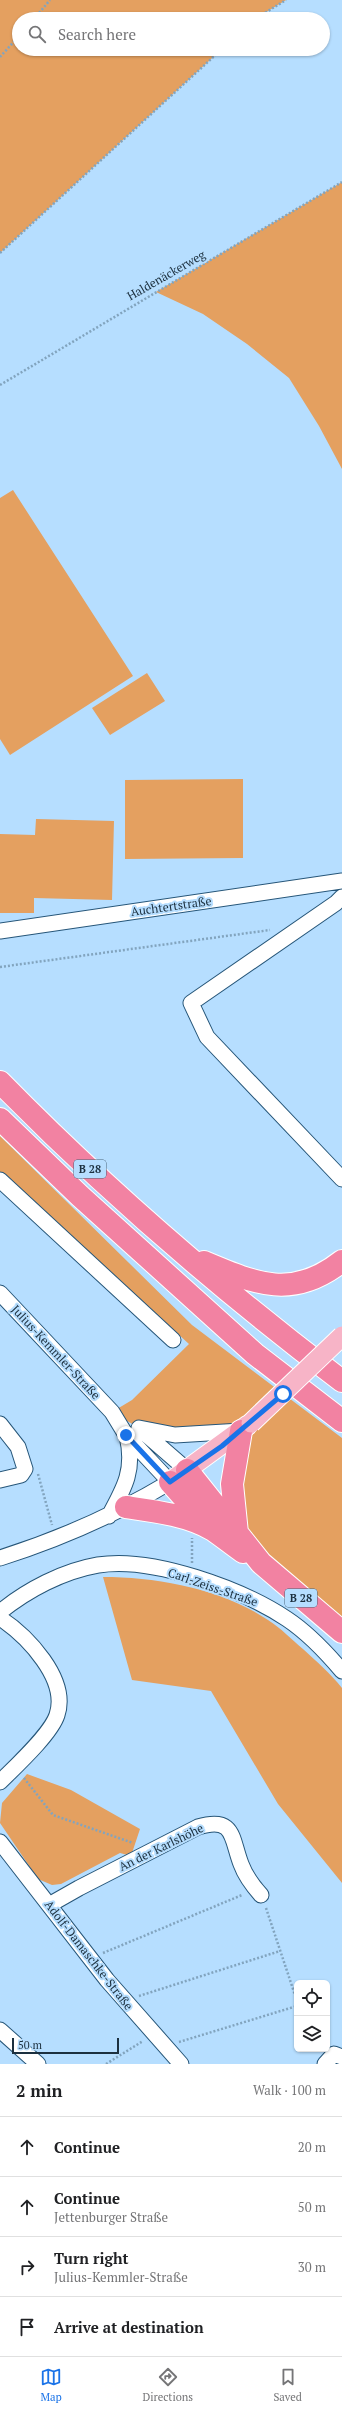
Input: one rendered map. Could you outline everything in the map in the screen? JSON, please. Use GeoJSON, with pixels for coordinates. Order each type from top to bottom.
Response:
{"type":"FeatureCollection","features":[{"type":"Feature","properties":{"kind":"highway","name":"B 28"},"geometry":{"type":"LineString","coordinates":[[0,1082],[98,1177],[184,1253],[271,1326],[342,1381]]}},
{"type":"Feature","properties":{"kind":"highway","name":"B 28"},"geometry":{"type":"LineString","coordinates":[[0,1119],[80,1196],[255,1354],[342,1421]]}},
{"type":"Feature","properties":{"kind":"highway","name":"B 28"},"geometry":{"type":"LineString","coordinates":[[184,1253],[250,1280],[286,1286],[317,1278],[342,1261]]}},
{"type":"Feature","properties":{"kind":"highway"},"geometry":{"type":"LineString","coordinates":[[237,1533],[232,1484],[246,1427]]}},
{"type":"Feature","properties":{"kind":"highway","name":"B 28"},"geometry":{"type":"LineString","coordinates":[[178,1476],[203,1526]]}},
{"type":"Feature","properties":{"kind":"highway","name":"B 28"},"geometry":{"type":"LineString","coordinates":[[178,1476],[237,1533],[261,1563]]}},
{"type":"Feature","properties":{"kind":"highway","name":"B 28"},"geometry":{"type":"LineString","coordinates":[[118,1512],[162,1513],[203,1526],[261,1563],[342,1632]]}},
{"type":"Feature","properties":{"kind":"main road"},"geometry":{"type":"LineString","coordinates":[[178,1476],[246,1427],[342,1336]]}},
{"type":"Feature","properties":{"kind":"street","name":"Auchtertstraße"},"geometry":{"type":"LineString","coordinates":[[0,931],[342,880]]}},
{"type":"Feature","properties":{"kind":"street"},"geometry":{"type":"LineString","coordinates":[[342,897],[336,903],[191,1003],[207,1037],[342,1178]]}},
{"type":"Feature","properties":{"kind":"street"},"geometry":{"type":"LineString","coordinates":[[0,1180],[173,1340]]}},
{"type":"Feature","properties":{"kind":"street","name":"Julius-Kemmler-Straße"},"geometry":{"type":"LineString","coordinates":[[0,1293],[112,1412],[178,1476]]}},
{"type":"Feature","properties":{"kind":"street"},"geometry":{"type":"LineString","coordinates":[[0,1424],[18,1447],[26,1469],[21,1475],[0,1480]]}},
{"type":"Feature","properties":{"kind":"street","name":"Julius-Kemmler-Straße"},"geometry":{"type":"LineString","coordinates":[[133,1432],[175,1435],[246,1427]]}},
{"type":"Feature","properties":{"kind":"street"},"geometry":{"type":"LineString","coordinates":[[118,1512],[129,1473],[133,1432]]}},
{"type":"Feature","properties":{"kind":"street","name":"Julius-Kemmler-Straße"},"geometry":{"type":"LineString","coordinates":[[133,1432],[178,1476]]}},
{"type":"Feature","properties":{"kind":"street"},"geometry":{"type":"LineString","coordinates":[[0,1558],[56,1540],[118,1512],[178,1476]]}},
{"type":"Feature","properties":{"kind":"street","name":"Carl-Zeiss-Straße"},"geometry":{"type":"LineString","coordinates":[[0,1612],[55,1578],[98,1565],[133,1565],[193,1577],[241,1595],[277,1613],[310,1638],[342,1671]]}},
{"type":"Feature","properties":{"kind":"street"},"geometry":{"type":"LineString","coordinates":[[0,1618],[26,1639],[43,1659],[52,1676],[58,1702],[57,1715],[50,1727],[0,1782]]}},
{"type":"Feature","properties":{"kind":"street","name":"An der Karlshöhe"},"geometry":{"type":"LineString","coordinates":[[50,1905],[152,1850],[203,1825],[218,1824],[226,1827],[231,1832],[241,1864],[259,1892]]}},
{"type":"Feature","properties":{"kind":"street","name":"Adolf-Damaschke-Straße"},"geometry":{"type":"LineString","coordinates":[[0,1842],[124,2001],[181,2064]]}},
{"type":"Feature","properties":{"kind":"street"},"geometry":{"type":"LineString","coordinates":[[0,2030],[38,2064]]}},
{"type":"Feature","properties":{"kind":"path"},"geometry":{"type":"LineString","coordinates":[[40,12],[50,0]]}},
{"type":"Feature","properties":{"kind":"path"},"geometry":{"type":"LineString","coordinates":[[266,12],[286,0]]}},
{"type":"Feature","properties":{"kind":"path"},"geometry":{"type":"LineString","coordinates":[[0,57],[12,44]]}},
{"type":"Feature","properties":{"kind":"path"},"geometry":{"type":"LineString","coordinates":[[0,253],[214,56]]}},
{"type":"Feature","properties":{"kind":"path","name":"Haldenäckerweg"},"geometry":{"type":"LineString","coordinates":[[0,385],[342,182]]}},
{"type":"Feature","properties":{"kind":"path"},"geometry":{"type":"LineString","coordinates":[[0,967],[275,929]]}},
{"type":"Feature","properties":{"kind":"path"},"geometry":{"type":"LineString","coordinates":[[26,1469],[37,1472],[56,1540]]}},
{"type":"Feature","properties":{"kind":"path"},"geometry":{"type":"LineString","coordinates":[[193,1577],[191,1547],[203,1526]]}},
{"type":"Feature","properties":{"kind":"path"},"geometry":{"type":"LineString","coordinates":[[15,1766],[53,1815],[152,1850]]}},
{"type":"Feature","properties":{"kind":"path"},"geometry":{"type":"LineString","coordinates":[[90,1959],[259,1892]]}},
{"type":"Feature","properties":{"kind":"path"},"geometry":{"type":"LineString","coordinates":[[269,1916],[294,1992]]}},
{"type":"Feature","properties":{"kind":"path"},"geometry":{"type":"LineString","coordinates":[[124,2001],[280,1951]]}},
{"type":"Feature","properties":{"kind":"path"},"geometry":{"type":"LineString","coordinates":[[166,2046],[294,2007]]}},
{"type":"Feature","properties":{"kind":"path"},"geometry":{"type":"LineString","coordinates":[[106,2064],[145,2039]]}},
{"type":"Feature","properties":{"kind":"shaded area"},"geometry":{"type":"Polygon","coordinates":[[[0,0],[286,0],[266,12],[12,12],[12,56],[214,56],[0,253],[0,0]]]}},
{"type":"Feature","properties":{"kind":"shaded area"},"geometry":{"type":"Polygon","coordinates":[[[342,182],[342,469],[319,426],[289,378],[247,344],[203,314],[156,292],[342,182]]]}},
{"type":"Feature","properties":{"kind":"shaded area"},"geometry":{"type":"Polygon","coordinates":[[[13,490],[133,676],[10,755],[0,739],[0,498],[13,490]]]}},
{"type":"Feature","properties":{"kind":"shaded area"},"geometry":{"type":"Polygon","coordinates":[[[147,673],[165,701],[110,735],[92,708],[147,673]]]}},
{"type":"Feature","properties":{"kind":"shaded area"},"geometry":{"type":"Polygon","coordinates":[[[243,779],[243,858],[125,859],[125,780],[243,779]]]}},
{"type":"Feature","properties":{"kind":"shaded area"},"geometry":{"type":"Polygon","coordinates":[[[36,819],[114,821],[112,900],[34,898],[34,913],[0,913],[0,834],[35,835],[36,819]]]}},
{"type":"Feature","properties":{"kind":"shaded area"},"geometry":{"type":"Polygon","coordinates":[[[0,1136],[192,1325],[342,1438],[342,1632],[237,1533],[241,1431],[139,1428],[112,1412],[132,1400],[189,1344],[0,1172],[0,1136]]]}},
{"type":"Feature","properties":{"kind":"shaded area"},"geometry":{"type":"Polygon","coordinates":[[[103,1577],[145,1579],[167,1582],[210,1593],[250,1609],[282,1630],[333,1677],[342,1688],[342,1883],[278,1804],[211,1691],[132,1680],[103,1577]]]}},
{"type":"Feature","properties":{"kind":"shaded area"},"geometry":{"type":"Polygon","coordinates":[[[27,1774],[71,1790],[140,1829],[131,1856],[120,1853],[61,1884],[52,1885],[38,1879],[0,1823],[2,1803],[27,1774]]]}},
{"type":"Feature","properties":{"kind":"route"},"geometry":{"type":"LineString","coordinates":[[126,1435],[170,1482],[222,1446],[251,1423],[283,1394]]}}]}
